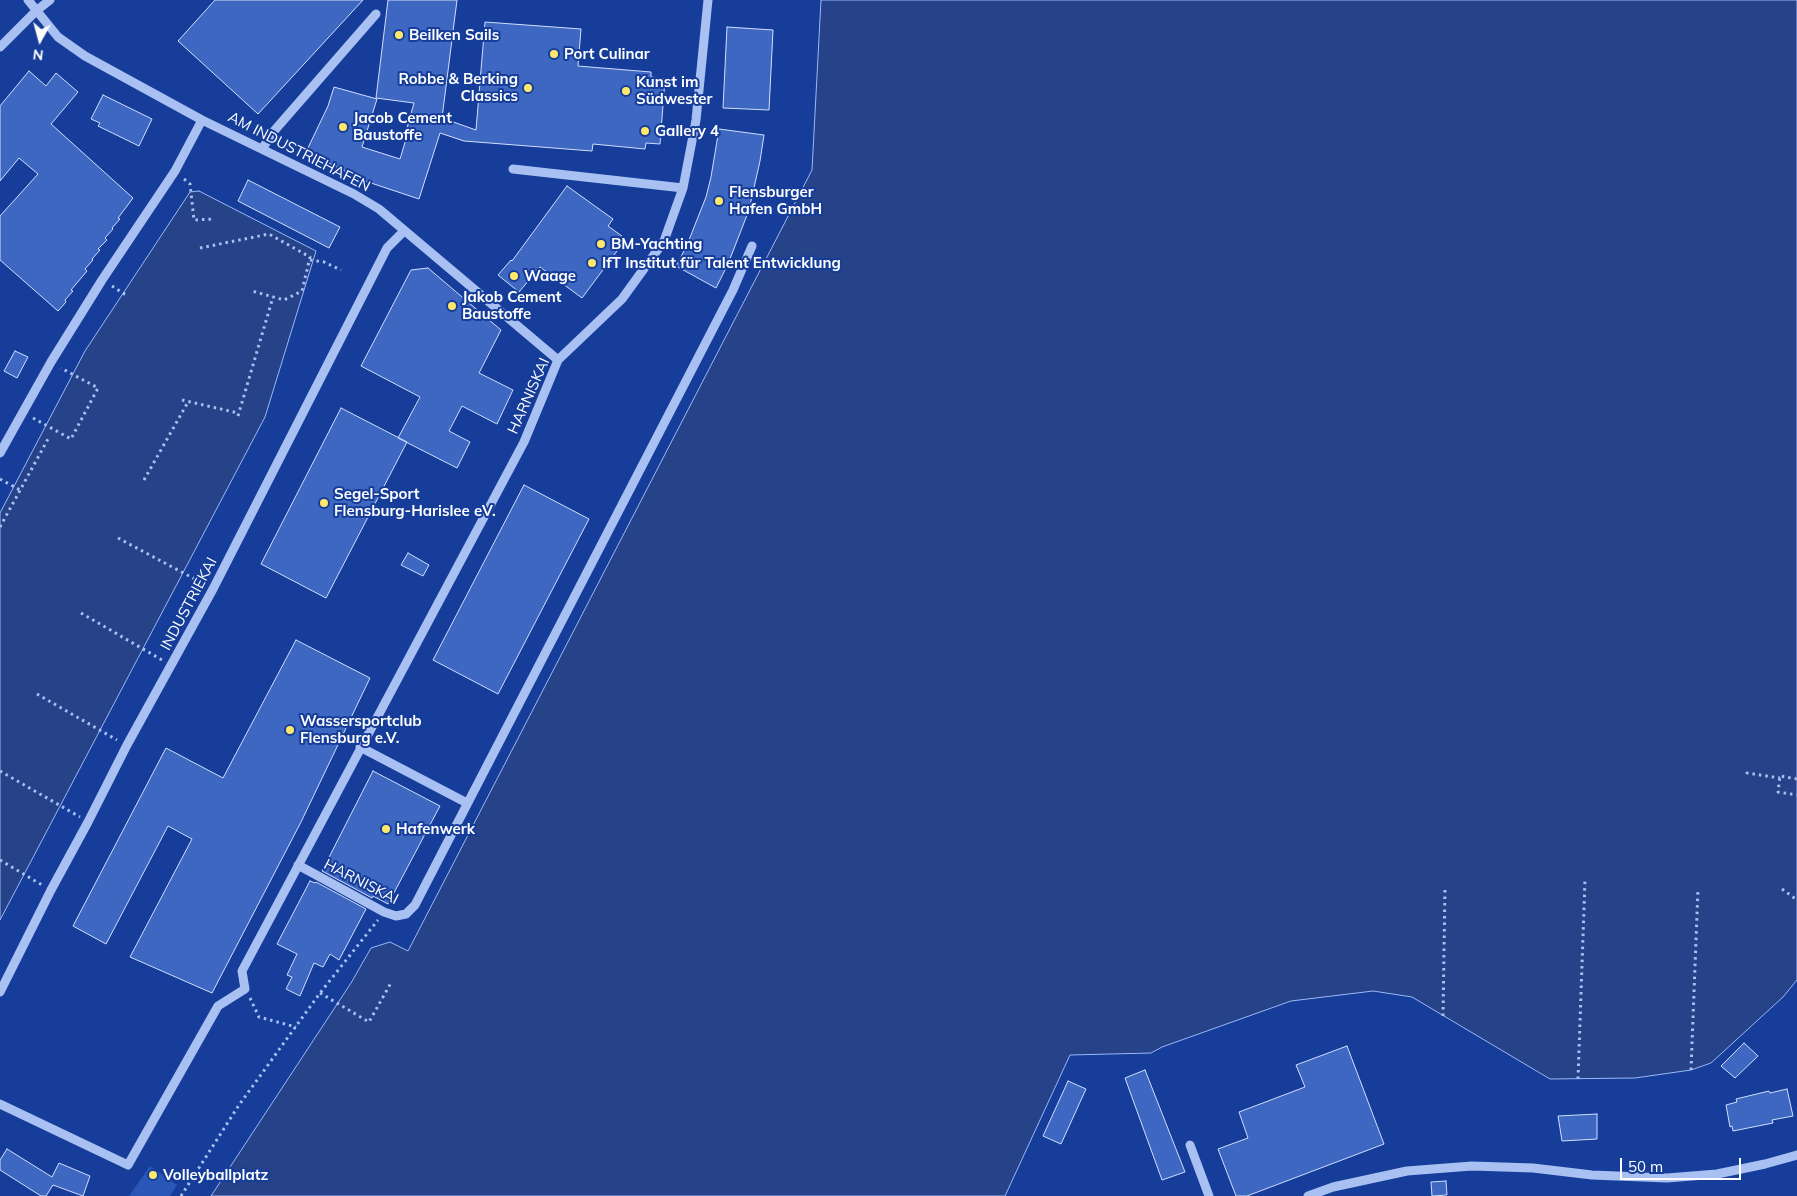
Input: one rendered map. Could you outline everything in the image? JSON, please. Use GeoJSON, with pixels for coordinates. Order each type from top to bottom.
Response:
{"type":"FeatureCollection","features":[{"type":"Feature","properties":{"kind":"street","name":"AM INDUSTRIEHAFEN"},"geometry":{"type":"LineString","coordinates":[[28,0],[58,38],[85,56],[202,120],[354,194],[379,210],[558,360]]}},
{"type":"Feature","properties":{"kind":"street"},"geometry":{"type":"LineString","coordinates":[[0,47],[36,11],[50,0]]}},
{"type":"Feature","properties":{"kind":"street","name":"HARNISKAI"},"geometry":{"type":"LineString","coordinates":[[245,988],[242,971],[524,442],[558,360],[622,298],[664,241],[683,188],[696,120],[708,0]]}},
{"type":"Feature","properties":{"kind":"street"},"geometry":{"type":"LineString","coordinates":[[262,149],[274,130],[376,14]]}},
{"type":"Feature","properties":{"kind":"street"},"geometry":{"type":"LineString","coordinates":[[0,453],[51,362],[122,249],[175,171],[202,120]]}},
{"type":"Feature","properties":{"kind":"street"},"geometry":{"type":"LineString","coordinates":[[514,169],[683,188]]}},
{"type":"Feature","properties":{"kind":"street","name":"INDUSTRIEKAI"},"geometry":{"type":"LineString","coordinates":[[0,992],[127,745],[214,589],[387,248],[404,231]]}},
{"type":"Feature","properties":{"kind":"street","name":"HARNISKAI"},"geometry":{"type":"LineString","coordinates":[[298,865],[384,912],[396,916],[406,914],[415,905],[733,290],[752,246]]}},
{"type":"Feature","properties":{"kind":"street"},"geometry":{"type":"LineString","coordinates":[[360,747],[467,803]]}},
{"type":"Feature","properties":{"kind":"street"},"geometry":{"type":"LineString","coordinates":[[0,1104],[128,1165],[218,1006],[245,988]]}},
{"type":"Feature","properties":{"kind":"street"},"geometry":{"type":"LineString","coordinates":[[1190,1145],[1209,1196]]}},
{"type":"Feature","properties":{"kind":"street"},"geometry":{"type":"LineString","coordinates":[[1308,1196],[1333,1187],[1407,1171],[1472,1166],[1533,1168],[1592,1175],[1667,1178],[1717,1174],[1797,1155]]}},
{"type":"Feature","properties":{"kind":"path"},"geometry":{"type":"LineString","coordinates":[[190,184],[194,220],[214,219]]}},
{"type":"Feature","properties":{"kind":"path"},"geometry":{"type":"LineString","coordinates":[[200,248],[269,234],[310,258],[310,260],[324,262],[341,270]]}},
{"type":"Feature","properties":{"kind":"path"},"geometry":{"type":"LineString","coordinates":[[252,291],[284,300],[302,292],[310,260]]}},
{"type":"Feature","properties":{"kind":"path"},"geometry":{"type":"LineString","coordinates":[[117,289],[126,295]]}},
{"type":"Feature","properties":{"kind":"path"},"geometry":{"type":"LineString","coordinates":[[182,400],[238,415],[273,297]]}},
{"type":"Feature","properties":{"kind":"path"},"geometry":{"type":"LineString","coordinates":[[22,412],[71,439],[98,388],[51,362]]}},
{"type":"Feature","properties":{"kind":"path"},"geometry":{"type":"LineString","coordinates":[[144,480],[188,402]]}},
{"type":"Feature","properties":{"kind":"path"},"geometry":{"type":"LineString","coordinates":[[0,527],[48,439]]}},
{"type":"Feature","properties":{"kind":"path"},"geometry":{"type":"LineString","coordinates":[[0,480],[20,490]]}},
{"type":"Feature","properties":{"kind":"path"},"geometry":{"type":"LineString","coordinates":[[118,538],[214,589]]}},
{"type":"Feature","properties":{"kind":"path"},"geometry":{"type":"LineString","coordinates":[[81,613],[171,665]]}},
{"type":"Feature","properties":{"kind":"path"},"geometry":{"type":"LineString","coordinates":[[37,694],[127,745]]}},
{"type":"Feature","properties":{"kind":"path"},"geometry":{"type":"LineString","coordinates":[[0,771],[88,822]]}},
{"type":"Feature","properties":{"kind":"path"},"geometry":{"type":"LineString","coordinates":[[1747,774],[1797,778]]}},
{"type":"Feature","properties":{"kind":"path"},"geometry":{"type":"LineString","coordinates":[[1780,778],[1778,792],[1797,795]]}},
{"type":"Feature","properties":{"kind":"path"},"geometry":{"type":"LineString","coordinates":[[0,860],[51,890]]}},
{"type":"Feature","properties":{"kind":"path"},"geometry":{"type":"LineString","coordinates":[[1578,1080],[1585,880]]}},
{"type":"Feature","properties":{"kind":"path"},"geometry":{"type":"LineString","coordinates":[[1444,1016],[1445,887]]}},
{"type":"Feature","properties":{"kind":"path"},"geometry":{"type":"LineString","coordinates":[[1691,1070],[1698,889]]}},
{"type":"Feature","properties":{"kind":"path"},"geometry":{"type":"LineString","coordinates":[[1782,889],[1797,900]]}},
{"type":"Feature","properties":{"kind":"path"},"geometry":{"type":"LineString","coordinates":[[181,1196],[239,1105],[320,994],[384,912]]}},
{"type":"Feature","properties":{"kind":"path"},"geometry":{"type":"LineString","coordinates":[[320,994],[369,1022],[392,981]]}},
{"type":"Feature","properties":{"kind":"path"},"geometry":{"type":"LineString","coordinates":[[245,988],[259,1017],[296,1027]]}},
{"type":"Feature","properties":{"kind":"shaded area"},"geometry":{"type":"Polygon","coordinates":[[[821,0],[1797,0],[1797,980],[1783,997],[1711,1063],[1691,1070],[1635,1078],[1550,1079],[1412,997],[1373,991],[1291,1001],[1162,1047],[1151,1053],[1070,1055],[1005,1196],[211,1196],[351,983],[371,948],[390,942],[408,951],[812,170],[821,0]]]}},
{"type":"Feature","properties":{"kind":"shaded area"},"geometry":{"type":"Polygon","coordinates":[[[199,191],[316,251],[265,417],[0,920],[0,513],[85,351],[190,192],[199,191]]]}},
{"type":"Feature","properties":{"kind":"shaded area","name":"Volleyballplatz"},"geometry":{"type":"Polygon","coordinates":[[[150,1166],[177,1185],[170,1196],[129,1196],[150,1166]]]}},
{"type":"Feature","properties":{"kind":"building"},"geometry":{"type":"Polygon","coordinates":[[[215,0],[363,0],[258,114],[178,41],[215,0]]]}},
{"type":"Feature","properties":{"kind":"building"},"geometry":{"type":"Polygon","coordinates":[[[388,0],[457,0],[442,118],[476,130],[485,22],[581,29],[578,66],[651,72],[651,77],[665,79],[660,144],[646,143],[645,149],[593,144],[592,151],[464,141],[440,133],[419,199],[353,177],[353,175],[306,152],[328,106],[334,87],[377,99],[362,147],[400,159],[414,103],[376,98],[388,0]]]}},
{"type":"Feature","properties":{"kind":"building"},"geometry":{"type":"Polygon","coordinates":[[[727,27],[773,30],[769,110],[723,108],[727,27]]]}},
{"type":"Feature","properties":{"kind":"building"},"geometry":{"type":"Polygon","coordinates":[[[29,71],[46,86],[56,73],[78,92],[51,124],[133,198],[105,238],[107,240],[98,249],[100,250],[85,269],[87,271],[71,290],[73,291],[58,311],[0,260],[0,216],[38,174],[19,158],[0,181],[0,106],[29,71]]]}},
{"type":"Feature","properties":{"kind":"building"},"geometry":{"type":"Polygon","coordinates":[[[103,95],[152,119],[139,146],[98,126],[100,123],[91,119],[103,95]]]}},
{"type":"Feature","properties":{"kind":"building"},"geometry":{"type":"Polygon","coordinates":[[[719,129],[764,135],[749,210],[728,264],[716,288],[676,266],[687,245],[706,197],[719,129]]]}},
{"type":"Feature","properties":{"kind":"building"},"geometry":{"type":"Polygon","coordinates":[[[248,180],[340,227],[329,248],[238,201],[248,180]]]}},
{"type":"Feature","properties":{"kind":"building"},"geometry":{"type":"Polygon","coordinates":[[[567,186],[613,219],[608,226],[626,239],[582,298],[540,267],[519,292],[498,275],[512,261],[567,186]]]}},
{"type":"Feature","properties":{"kind":"building"},"geometry":{"type":"Polygon","coordinates":[[[428,268],[501,330],[479,373],[513,390],[497,424],[462,406],[449,431],[470,442],[457,468],[398,438],[420,397],[361,366],[411,270],[428,268]]]}},
{"type":"Feature","properties":{"kind":"building"},"geometry":{"type":"Polygon","coordinates":[[[15,351],[28,357],[17,378],[4,371],[15,351]]]}},
{"type":"Feature","properties":{"kind":"building"},"geometry":{"type":"Polygon","coordinates":[[[341,408],[407,442],[326,598],[261,564],[341,408]]]}},
{"type":"Feature","properties":{"kind":"building"},"geometry":{"type":"Polygon","coordinates":[[[524,485],[589,519],[498,694],[433,660],[524,485]]]}},
{"type":"Feature","properties":{"kind":"building"},"geometry":{"type":"Polygon","coordinates":[[[408,553],[429,565],[423,576],[401,565],[408,553]]]}},
{"type":"Feature","properties":{"kind":"building"},"geometry":{"type":"Polygon","coordinates":[[[296,640],[370,678],[301,822],[212,993],[130,957],[192,839],[168,826],[106,944],[73,926],[166,748],[223,778],[296,640]]]}},
{"type":"Feature","properties":{"kind":"building","name":"Hafenwerk"},"geometry":{"type":"Polygon","coordinates":[[[373,771],[440,806],[388,904],[373,896],[372,898],[322,871],[373,771]]]}},
{"type":"Feature","properties":{"kind":"building"},"geometry":{"type":"Polygon","coordinates":[[[310,881],[316,882],[366,909],[339,960],[330,954],[323,967],[314,963],[300,996],[286,989],[292,977],[287,975],[297,954],[277,944],[310,881]]]}},
{"type":"Feature","properties":{"kind":"building"},"geometry":{"type":"Polygon","coordinates":[[[1744,1043],[1758,1056],[1735,1078],[1721,1066],[1744,1043]]]}},
{"type":"Feature","properties":{"kind":"building"},"geometry":{"type":"Polygon","coordinates":[[[1347,1046],[1384,1144],[1247,1196],[1236,1196],[1218,1149],[1248,1138],[1239,1112],[1305,1087],[1296,1065],[1347,1046]]]}},
{"type":"Feature","properties":{"kind":"building"},"geometry":{"type":"Polygon","coordinates":[[[1145,1070],[1185,1172],[1162,1180],[1125,1078],[1145,1070]]]}},
{"type":"Feature","properties":{"kind":"building"},"geometry":{"type":"Polygon","coordinates":[[[1068,1081],[1086,1089],[1061,1144],[1043,1136],[1068,1081]]]}},
{"type":"Feature","properties":{"kind":"building"},"geometry":{"type":"Polygon","coordinates":[[[1787,1089],[1793,1116],[1772,1120],[1773,1123],[1733,1131],[1732,1126],[1730,1127],[1726,1105],[1737,1102],[1736,1099],[1769,1091],[1770,1093],[1787,1089]]]}},
{"type":"Feature","properties":{"kind":"building"},"geometry":{"type":"Polygon","coordinates":[[[1597,1114],[1597,1139],[1562,1141],[1558,1116],[1597,1114]]]}},
{"type":"Feature","properties":{"kind":"building"},"geometry":{"type":"Polygon","coordinates":[[[7,1149],[52,1177],[59,1163],[90,1176],[83,1196],[53,1185],[46,1196],[41,1196],[0,1170],[0,1160],[7,1149]]]}},
{"type":"Feature","properties":{"kind":"building"},"geometry":{"type":"Polygon","coordinates":[[[1446,1181],[1447,1195],[1432,1196],[1431,1182],[1446,1181]]]}},
{"type":"Feature","properties":{"kind":"place","name":"Beilken Sails"},"geometry":{"type":"Point","coordinates":[399,35]}},
{"type":"Feature","properties":{"kind":"place","name":"Port Culinar"},"geometry":{"type":"Point","coordinates":[554,54]}},
{"type":"Feature","properties":{"kind":"place","name":"Robbe & Berking Classics"},"geometry":{"type":"Point","coordinates":[528,88]}},
{"type":"Feature","properties":{"kind":"place","name":"Kunst im Südwester"},"geometry":{"type":"Point","coordinates":[626,91]}},
{"type":"Feature","properties":{"kind":"place","name":"Jacob Cement Baustoffe"},"geometry":{"type":"Point","coordinates":[343,127]}},
{"type":"Feature","properties":{"kind":"place","name":"Gallery 4"},"geometry":{"type":"Point","coordinates":[645,131]}},
{"type":"Feature","properties":{"kind":"place","name":"Flensburger Hafen GmbH"},"geometry":{"type":"Point","coordinates":[719,201]}},
{"type":"Feature","properties":{"kind":"place","name":"BM-Yachting"},"geometry":{"type":"Point","coordinates":[601,244]}},
{"type":"Feature","properties":{"kind":"place","name":"IfT Institut für Talent Entwicklung"},"geometry":{"type":"Point","coordinates":[592,263]}},
{"type":"Feature","properties":{"kind":"place","name":"Waage"},"geometry":{"type":"Point","coordinates":[514,276]}},
{"type":"Feature","properties":{"kind":"place","name":"Jakob Cement Baustoffe"},"geometry":{"type":"Point","coordinates":[452,306]}},
{"type":"Feature","properties":{"kind":"place","name":"Segel-Sport Flensburg-Harislee eV."},"geometry":{"type":"Point","coordinates":[324,503]}},
{"type":"Feature","properties":{"kind":"place","name":"Wassersportclub Flensburg e.V."},"geometry":{"type":"Point","coordinates":[290,730]}},
{"type":"Feature","properties":{"kind":"place","name":"Hafenwerk"},"geometry":{"type":"Point","coordinates":[386,829]}},
{"type":"Feature","properties":{"kind":"place","name":"Volleyballplatz"},"geometry":{"type":"Point","coordinates":[153,1175]}}]}
